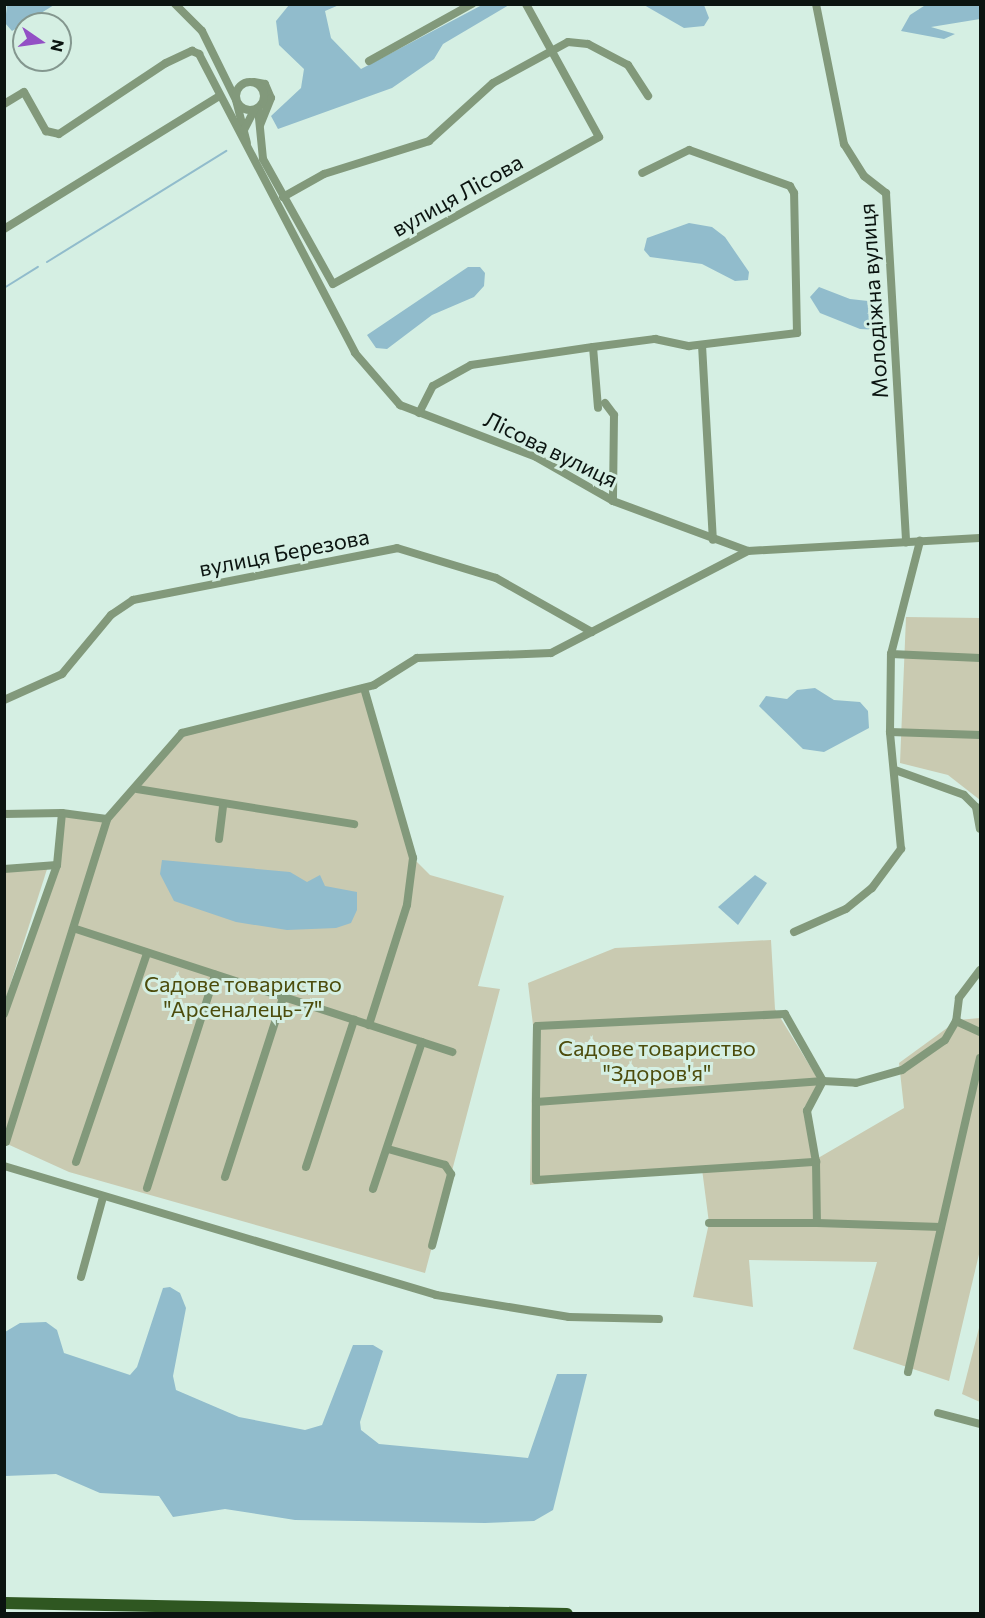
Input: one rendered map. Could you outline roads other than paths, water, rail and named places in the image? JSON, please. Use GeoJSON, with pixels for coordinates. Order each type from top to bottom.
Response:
{"type":"FeatureCollection","features":[{"type":"Feature","properties":{"kind":"main road"},"geometry":{"type":"LineString","coordinates":[[4,1603],[567,1614]]}},
{"type":"Feature","properties":{"kind":"street"},"geometry":{"type":"LineString","coordinates":[[175,4],[202,31],[236,100],[249,148]]}},
{"type":"Feature","properties":{"kind":"street"},"geometry":{"type":"LineString","coordinates":[[369,62],[472,4]]}},
{"type":"Feature","properties":{"kind":"street"},"geometry":{"type":"LineString","coordinates":[[526,4],[548,50]]}},
{"type":"Feature","properties":{"kind":"street","name":"Молодіжна вулиця"},"geometry":{"type":"LineString","coordinates":[[816,4],[844,144],[864,176],[886,193],[906,542]]}},
{"type":"Feature","properties":{"kind":"street"},"geometry":{"type":"LineString","coordinates":[[256,109],[263,159],[284,197],[324,174],[429,141],[493,83],[548,50],[568,42],[588,44],[628,65],[648,96]]}},
{"type":"Feature","properties":{"kind":"street","name":"вулиця Лісова"},"geometry":{"type":"LineString","coordinates":[[284,197],[333,284],[599,137],[548,50]]}},
{"type":"Feature","properties":{"kind":"street"},"geometry":{"type":"LineString","coordinates":[[4,104],[24,92],[46,131],[59,134],[192,51],[199,54],[219,96],[249,148]]}},
{"type":"Feature","properties":{"kind":"street"},"geometry":{"type":"LineString","coordinates":[[236,100],[239,87],[251,82],[269,88],[269,110],[260,127]]}},
{"type":"Feature","properties":{"kind":"street"},"geometry":{"type":"LineString","coordinates":[[244,130],[264,95],[251,82]]}},
{"type":"Feature","properties":{"kind":"street"},"geometry":{"type":"LineString","coordinates":[[4,229],[219,96]]}},
{"type":"Feature","properties":{"kind":"street"},"geometry":{"type":"LineString","coordinates":[[236,100],[256,109]]}},
{"type":"Feature","properties":{"kind":"street","name":"Лісова вулиця"},"geometry":{"type":"LineString","coordinates":[[249,148],[355,353],[400,405],[536,457],[613,501],[713,540],[748,551],[981,538]]}},
{"type":"Feature","properties":{"kind":"street"},"geometry":{"type":"LineString","coordinates":[[420,413],[433,386],[471,365],[655,339],[702,345],[796,333],[794,193],[689,150],[642,173]]}},
{"type":"Feature","properties":{"kind":"street"},"geometry":{"type":"LineString","coordinates":[[702,345],[713,540]]}},
{"type":"Feature","properties":{"kind":"street"},"geometry":{"type":"LineString","coordinates":[[593,347],[602,406],[614,415],[613,501]]}},
{"type":"Feature","properties":{"kind":"street"},"geometry":{"type":"LineString","coordinates":[[794,932],[846,909],[897,858],[902,839],[890,732],[891,654],[920,542]]}},
{"type":"Feature","properties":{"kind":"street","name":"вулиця Березова"},"geometry":{"type":"LineString","coordinates":[[4,700],[62,674],[111,615],[133,600],[397,548],[496,578],[592,632]]}},
{"type":"Feature","properties":{"kind":"street"},"geometry":{"type":"LineString","coordinates":[[6,1142],[76,930],[107,819],[136,789],[182,733],[364,687],[417,658],[551,653],[748,551]]}},
{"type":"Feature","properties":{"kind":"street"},"geometry":{"type":"LineString","coordinates":[[891,654],[981,658]]}},
{"type":"Feature","properties":{"kind":"street"},"geometry":{"type":"LineString","coordinates":[[364,687],[413,858],[407,905],[369,1025]]}},
{"type":"Feature","properties":{"kind":"street"},"geometry":{"type":"LineString","coordinates":[[890,732],[981,735]]}},
{"type":"Feature","properties":{"kind":"street"},"geometry":{"type":"LineString","coordinates":[[895,770],[964,795],[976,807],[981,829]]}},
{"type":"Feature","properties":{"kind":"street"},"geometry":{"type":"LineString","coordinates":[[136,789],[223,806],[354,825]]}},
{"type":"Feature","properties":{"kind":"street"},"geometry":{"type":"LineString","coordinates":[[219,840],[223,806]]}},
{"type":"Feature","properties":{"kind":"street"},"geometry":{"type":"LineString","coordinates":[[4,814],[62,813],[107,819]]}},
{"type":"Feature","properties":{"kind":"street"},"geometry":{"type":"LineString","coordinates":[[4,1014],[57,865],[62,813]]}},
{"type":"Feature","properties":{"kind":"street"},"geometry":{"type":"LineString","coordinates":[[4,869],[57,865]]}},
{"type":"Feature","properties":{"kind":"street"},"geometry":{"type":"LineString","coordinates":[[76,930],[452,1052]]}},
{"type":"Feature","properties":{"kind":"street"},"geometry":{"type":"LineString","coordinates":[[76,1162],[147,953]]}},
{"type":"Feature","properties":{"kind":"street"},"geometry":{"type":"LineString","coordinates":[[536,1102],[823,1081],[856,1083],[902,1070],[945,1040],[956,1021],[959,998],[981,970]]}},
{"type":"Feature","properties":{"kind":"street"},"geometry":{"type":"LineString","coordinates":[[147,1188],[214,975]]}},
{"type":"Feature","properties":{"kind":"street"},"geometry":{"type":"LineString","coordinates":[[225,1177],[283,997]]}},
{"type":"Feature","properties":{"kind":"street"},"geometry":{"type":"LineString","coordinates":[[816,1162],[536,1180],[537,1026],[785,1014],[823,1081]]}},
{"type":"Feature","properties":{"kind":"street"},"geometry":{"type":"LineString","coordinates":[[306,1167],[354,1020]]}},
{"type":"Feature","properties":{"kind":"street"},"geometry":{"type":"LineString","coordinates":[[956,1021],[981,1032]]}},
{"type":"Feature","properties":{"kind":"street"},"geometry":{"type":"LineString","coordinates":[[373,1189],[422,1042]]}},
{"type":"Feature","properties":{"kind":"street"},"geometry":{"type":"LineString","coordinates":[[908,1372],[981,1058]]}},
{"type":"Feature","properties":{"kind":"street"},"geometry":{"type":"LineString","coordinates":[[817,1223],[816,1162],[807,1111],[823,1081]]}},
{"type":"Feature","properties":{"kind":"street"},"geometry":{"type":"LineString","coordinates":[[388,1149],[445,1164],[451,1174],[432,1246]]}},
{"type":"Feature","properties":{"kind":"street"},"geometry":{"type":"LineString","coordinates":[[4,1166],[436,1295],[569,1317],[658,1319]]}},
{"type":"Feature","properties":{"kind":"street"},"geometry":{"type":"LineString","coordinates":[[81,1277],[103,1197]]}},
{"type":"Feature","properties":{"kind":"street"},"geometry":{"type":"LineString","coordinates":[[710,1224],[817,1223],[941,1227]]}},
{"type":"Feature","properties":{"kind":"street"},"geometry":{"type":"LineString","coordinates":[[938,1413],[981,1424]]}},
{"type":"Feature","properties":{"kind":"water"},"geometry":{"type":"Polygon","coordinates":[[[7,4],[54,5],[43,12],[12,12],[12,31],[5,23],[7,4]]]}},
{"type":"Feature","properties":{"kind":"water"},"geometry":{"type":"Polygon","coordinates":[[[927,4],[980,5],[980,19],[931,27],[955,34],[944,39],[901,31],[910,15],[927,4]]]}},
{"type":"Feature","properties":{"kind":"water"},"geometry":{"type":"Polygon","coordinates":[[[289,5],[339,5],[325,11],[331,38],[361,69],[482,5],[509,5],[443,44],[434,59],[392,88],[278,129],[271,116],[301,88],[304,69],[279,45],[276,21],[289,5]]]}},
{"type":"Feature","properties":{"kind":"water"},"geometry":{"type":"Polygon","coordinates":[[[644,5],[704,5],[709,18],[704,26],[684,28],[644,5]]]}},
{"type":"Feature","properties":{"kind":"water"},"geometry":{"type":"Polygon","coordinates":[[[689,223],[712,227],[725,237],[749,272],[748,280],[735,281],[702,264],[650,257],[644,250],[647,238],[689,223]]]}},
{"type":"Feature","properties":{"kind":"water"},"geometry":{"type":"Polygon","coordinates":[[[468,267],[480,267],[485,273],[484,286],[474,297],[432,315],[387,349],[376,348],[367,335],[468,267]]]}},
{"type":"Feature","properties":{"kind":"water"},"geometry":{"type":"Polygon","coordinates":[[[819,287],[850,299],[877,302],[884,312],[881,330],[860,329],[820,313],[810,297],[819,287]]]}},
{"type":"Feature","properties":{"kind":"water"},"geometry":{"type":"Polygon","coordinates":[[[815,688],[834,700],[860,702],[868,711],[869,728],[824,752],[803,749],[759,706],[766,696],[787,699],[797,690],[815,688]]]}},
{"type":"Feature","properties":{"kind":"water"},"geometry":{"type":"Polygon","coordinates":[[[162,860],[290,872],[307,882],[320,875],[325,886],[357,892],[357,910],[351,923],[336,928],[287,930],[236,922],[174,901],[160,874],[162,860]]]}},
{"type":"Feature","properties":{"kind":"water"},"geometry":{"type":"Polygon","coordinates":[[[755,875],[767,883],[738,925],[718,907],[755,875]]]}},
{"type":"Feature","properties":{"kind":"water"},"geometry":{"type":"Polygon","coordinates":[[[170,1287],[180,1293],[186,1308],[173,1376],[176,1390],[239,1417],[305,1430],[322,1425],[353,1345],[373,1345],[383,1351],[360,1422],[361,1430],[379,1444],[528,1458],[557,1374],[587,1374],[553,1510],[534,1521],[485,1523],[295,1520],[225,1509],[173,1517],[159,1496],[100,1493],[56,1474],[5,1476],[5,1332],[20,1323],[46,1322],[57,1330],[64,1353],[130,1375],[137,1367],[163,1288],[170,1287]]]}},
{"type":"Feature","properties":{"kind":"waterway"},"geometry":{"type":"LineString","coordinates":[[47,262],[226,151]]}},
{"type":"Feature","properties":{"kind":"waterway"},"geometry":{"type":"LineString","coordinates":[[4,288],[38,267]]}},
{"type":"Feature","properties":{"kind":"park label","name":"Садове товариство \"Арсеналець-7\""},"geometry":{"type":"Point","coordinates":[243,996]}},
{"type":"Feature","properties":{"kind":"park label","name":"Садове товариство \"Здоров'я\""},"geometry":{"type":"Point","coordinates":[657,1060]}}]}
